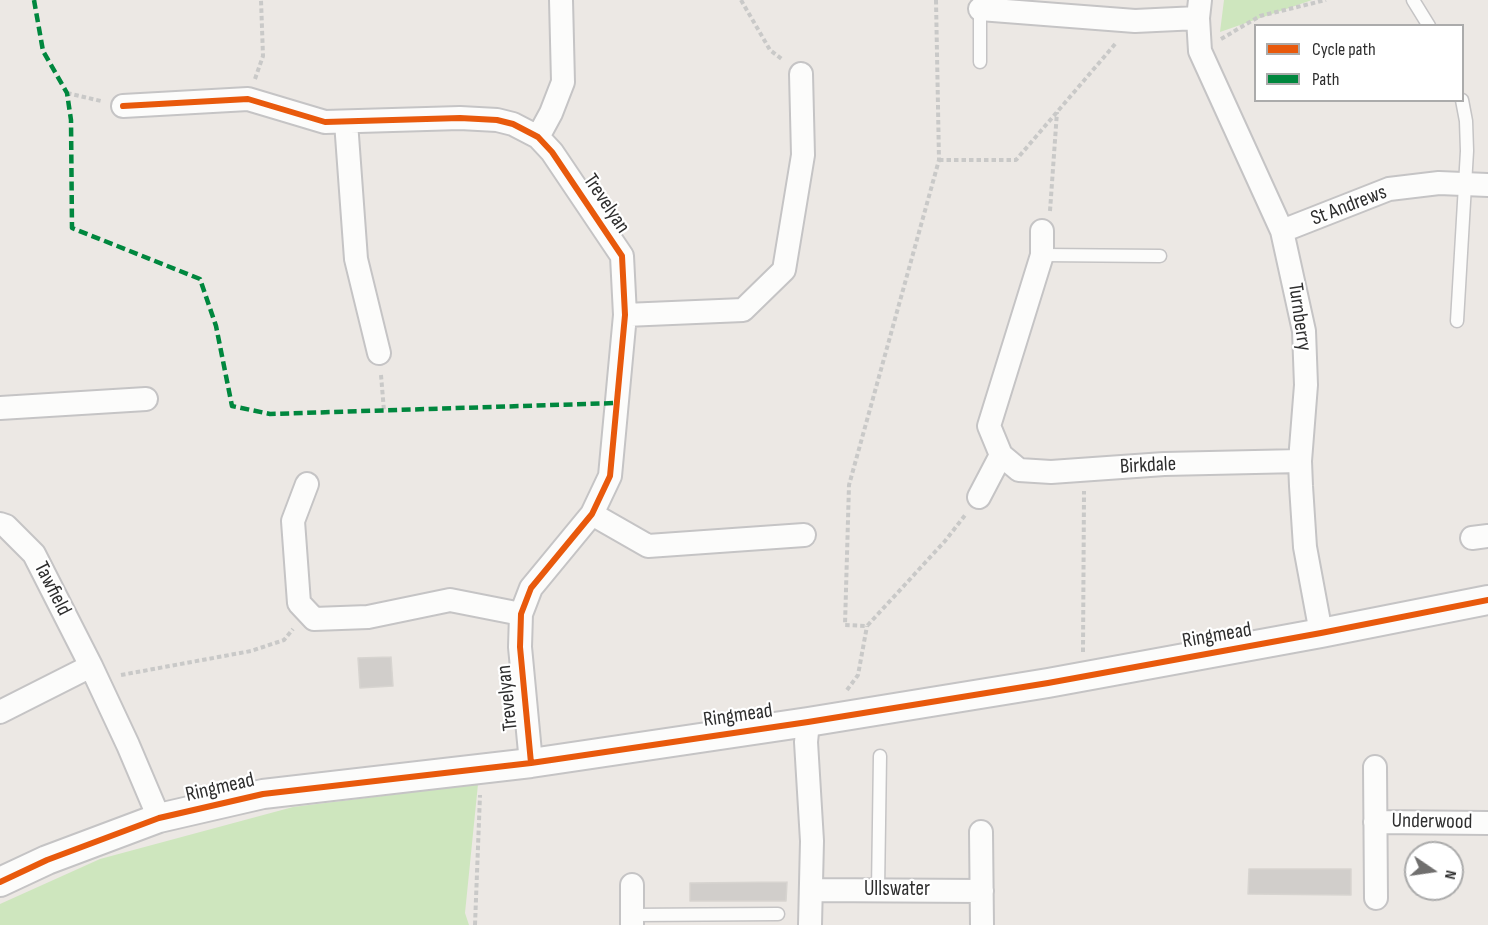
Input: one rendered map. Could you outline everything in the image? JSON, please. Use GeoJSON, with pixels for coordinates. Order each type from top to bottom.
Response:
{"type":"FeatureCollection","features":[{"type":"Feature","properties":{"kind":"street"},"geometry":{"type":"LineString","coordinates":[[538,137],[551,113],[563,82],[561,0]]}},
{"type":"Feature","properties":{"kind":"street","name":"Turnberry"},"geometry":{"type":"LineString","coordinates":[[980,9],[1134,21],[1199,9],[1200,51],[1282,231],[1304,331],[1306,385],[1300,461],[1305,547],[1321,633]]}},
{"type":"Feature","properties":{"kind":"street"},"geometry":{"type":"LineString","coordinates":[[625,315],[743,310],[784,270],[803,155],[801,74]]}},
{"type":"Feature","properties":{"kind":"street","name":"Trevelyan"},"geometry":{"type":"LineString","coordinates":[[123,105],[248,99],[325,122],[460,118],[497,120],[513,124],[538,137],[563,168],[622,256],[625,315],[610,477],[592,514],[531,588],[520,614],[520,647],[531,763]]}},
{"type":"Feature","properties":{"kind":"street"},"geometry":{"type":"LineString","coordinates":[[346,122],[356,259],[379,353]]}},
{"type":"Feature","properties":{"kind":"street","name":"St Andrews"},"geometry":{"type":"LineString","coordinates":[[1282,231],[1389,189],[1439,183],[1488,185]]}},
{"type":"Feature","properties":{"kind":"street"},"geometry":{"type":"LineString","coordinates":[[979,497],[1000,455],[989,426],[1042,255],[1042,231]]}},
{"type":"Feature","properties":{"kind":"street"},"geometry":{"type":"LineString","coordinates":[[0,408],[146,399]]}},
{"type":"Feature","properties":{"kind":"street","name":"Birkdale"},"geometry":{"type":"LineString","coordinates":[[1000,455],[1019,470],[1051,472],[1164,464],[1300,461]]}},
{"type":"Feature","properties":{"kind":"street"},"geometry":{"type":"LineString","coordinates":[[307,484],[293,521],[299,603],[314,619],[368,617],[450,600],[520,614]]}},
{"type":"Feature","properties":{"kind":"street"},"geometry":{"type":"LineString","coordinates":[[592,514],[648,546],[804,535]]}},
{"type":"Feature","properties":{"kind":"street","name":"Tawfield"},"geometry":{"type":"LineString","coordinates":[[0,524],[6,526],[34,555],[95,674],[159,818]]}},
{"type":"Feature","properties":{"kind":"street","name":"Ringmead"},"geometry":{"type":"LineString","coordinates":[[0,882],[47,860],[159,818],[263,794],[531,763],[808,722],[1047,683],[1488,600]]}},
{"type":"Feature","properties":{"kind":"street"},"geometry":{"type":"LineString","coordinates":[[0,712],[95,674]]}},
{"type":"Feature","properties":{"kind":"street"},"geometry":{"type":"LineString","coordinates":[[808,722],[806,742],[812,841],[810,925]]}},
{"type":"Feature","properties":{"kind":"street","name":"Underwood"},"geometry":{"type":"LineString","coordinates":[[1375,767],[1376,897]]}},
{"type":"Feature","properties":{"kind":"street","name":"Underwood"},"geometry":{"type":"LineString","coordinates":[[1375,822],[1488,823]]}},
{"type":"Feature","properties":{"kind":"street"},"geometry":{"type":"LineString","coordinates":[[981,832],[982,925]]}},
{"type":"Feature","properties":{"kind":"street"},"geometry":{"type":"LineString","coordinates":[[632,885],[632,920]]}},
{"type":"Feature","properties":{"kind":"street","name":"Ullswater"},"geometry":{"type":"LineString","coordinates":[[811,890],[982,891]]}},
{"type":"Feature","properties":{"kind":"lane"},"geometry":{"type":"LineString","coordinates":[[1413,0],[1428,24]]}},
{"type":"Feature","properties":{"kind":"lane"},"geometry":{"type":"LineString","coordinates":[[980,9],[980,62]]}},
{"type":"Feature","properties":{"kind":"lane"},"geometry":{"type":"LineString","coordinates":[[1457,321],[1467,151],[1466,121],[1462,102]]}},
{"type":"Feature","properties":{"kind":"lane"},"geometry":{"type":"LineString","coordinates":[[1042,255],[1160,256]]}},
{"type":"Feature","properties":{"kind":"lane"},"geometry":{"type":"LineString","coordinates":[[878,890],[880,756]]}},
{"type":"Feature","properties":{"kind":"lane"},"geometry":{"type":"LineString","coordinates":[[632,920],[778,914]]}},
{"type":"Feature","properties":{"kind":"path"},"geometry":{"type":"LineString","coordinates":[[248,99],[263,56],[261,0]]}},
{"type":"Feature","properties":{"kind":"path"},"geometry":{"type":"LineString","coordinates":[[741,0],[770,50],[801,74]]}},
{"type":"Feature","properties":{"kind":"path"},"geometry":{"type":"LineString","coordinates":[[867,626],[845,625],[849,485],[939,160],[936,0]]}},
{"type":"Feature","properties":{"kind":"path"},"geometry":{"type":"LineString","coordinates":[[1200,51],[1260,16],[1326,0]]}},
{"type":"Feature","properties":{"kind":"path"},"geometry":{"type":"LineString","coordinates":[[939,160],[1016,160],[1134,21]]}},
{"type":"Feature","properties":{"kind":"path"},"geometry":{"type":"LineString","coordinates":[[67,93],[123,105]]}},
{"type":"Feature","properties":{"kind":"path"},"geometry":{"type":"LineString","coordinates":[[1042,231],[1052,208],[1057,112]]}},
{"type":"Feature","properties":{"kind":"path"},"geometry":{"type":"LineString","coordinates":[[379,353],[384,411]]}},
{"type":"Feature","properties":{"kind":"path"},"geometry":{"type":"LineString","coordinates":[[1083,652],[1085,470]]}},
{"type":"Feature","properties":{"kind":"path"},"geometry":{"type":"LineString","coordinates":[[846,691],[858,675],[867,626],[945,541],[979,497]]}},
{"type":"Feature","properties":{"kind":"path"},"geometry":{"type":"LineString","coordinates":[[95,674],[115,676],[250,651],[284,640],[307,612]]}},
{"type":"Feature","properties":{"kind":"path"},"geometry":{"type":"LineString","coordinates":[[475,925],[481,789]]}},
{"type":"Feature","properties":{"kind":"green space"},"geometry":{"type":"Polygon","coordinates":[[[1224,0],[1312,0],[1220,32],[1224,0]]]}},
{"type":"Feature","properties":{"kind":"green space"},"geometry":{"type":"Polygon","coordinates":[[[478,784],[465,913],[469,925],[0,925],[0,904],[100,859],[293,807],[478,784]]]}},
{"type":"Feature","properties":{"kind":"building"},"geometry":{"type":"Polygon","coordinates":[[[391,657],[393,686],[360,688],[358,658],[391,657]]]}},
{"type":"Feature","properties":{"kind":"building"},"geometry":{"type":"Polygon","coordinates":[[[1249,869],[1351,869],[1351,895],[1248,894],[1249,869]]]}},
{"type":"Feature","properties":{"kind":"building"},"geometry":{"type":"Polygon","coordinates":[[[787,882],[786,901],[690,901],[690,883],[787,882]]]}},
{"type":"Feature","properties":{"kind":"marked path"},"geometry":{"type":"LineString","coordinates":[[34,0],[43,51],[67,93],[71,120],[72,228],[200,279],[216,326],[232,406],[270,414],[616,403]]}},
{"type":"Feature","properties":{"kind":"cycle path"},"geometry":{"type":"LineString","coordinates":[[123,106],[248,99],[325,122],[460,118],[497,120],[513,124],[538,137],[552,152],[622,256],[625,315],[610,476],[592,514],[531,588],[521,614],[520,647],[531,763]]}},
{"type":"Feature","properties":{"kind":"cycle path"},"geometry":{"type":"LineString","coordinates":[[0,882],[47,860],[159,818],[263,794],[531,763],[808,722],[1048,683],[1488,600]]}}]}
